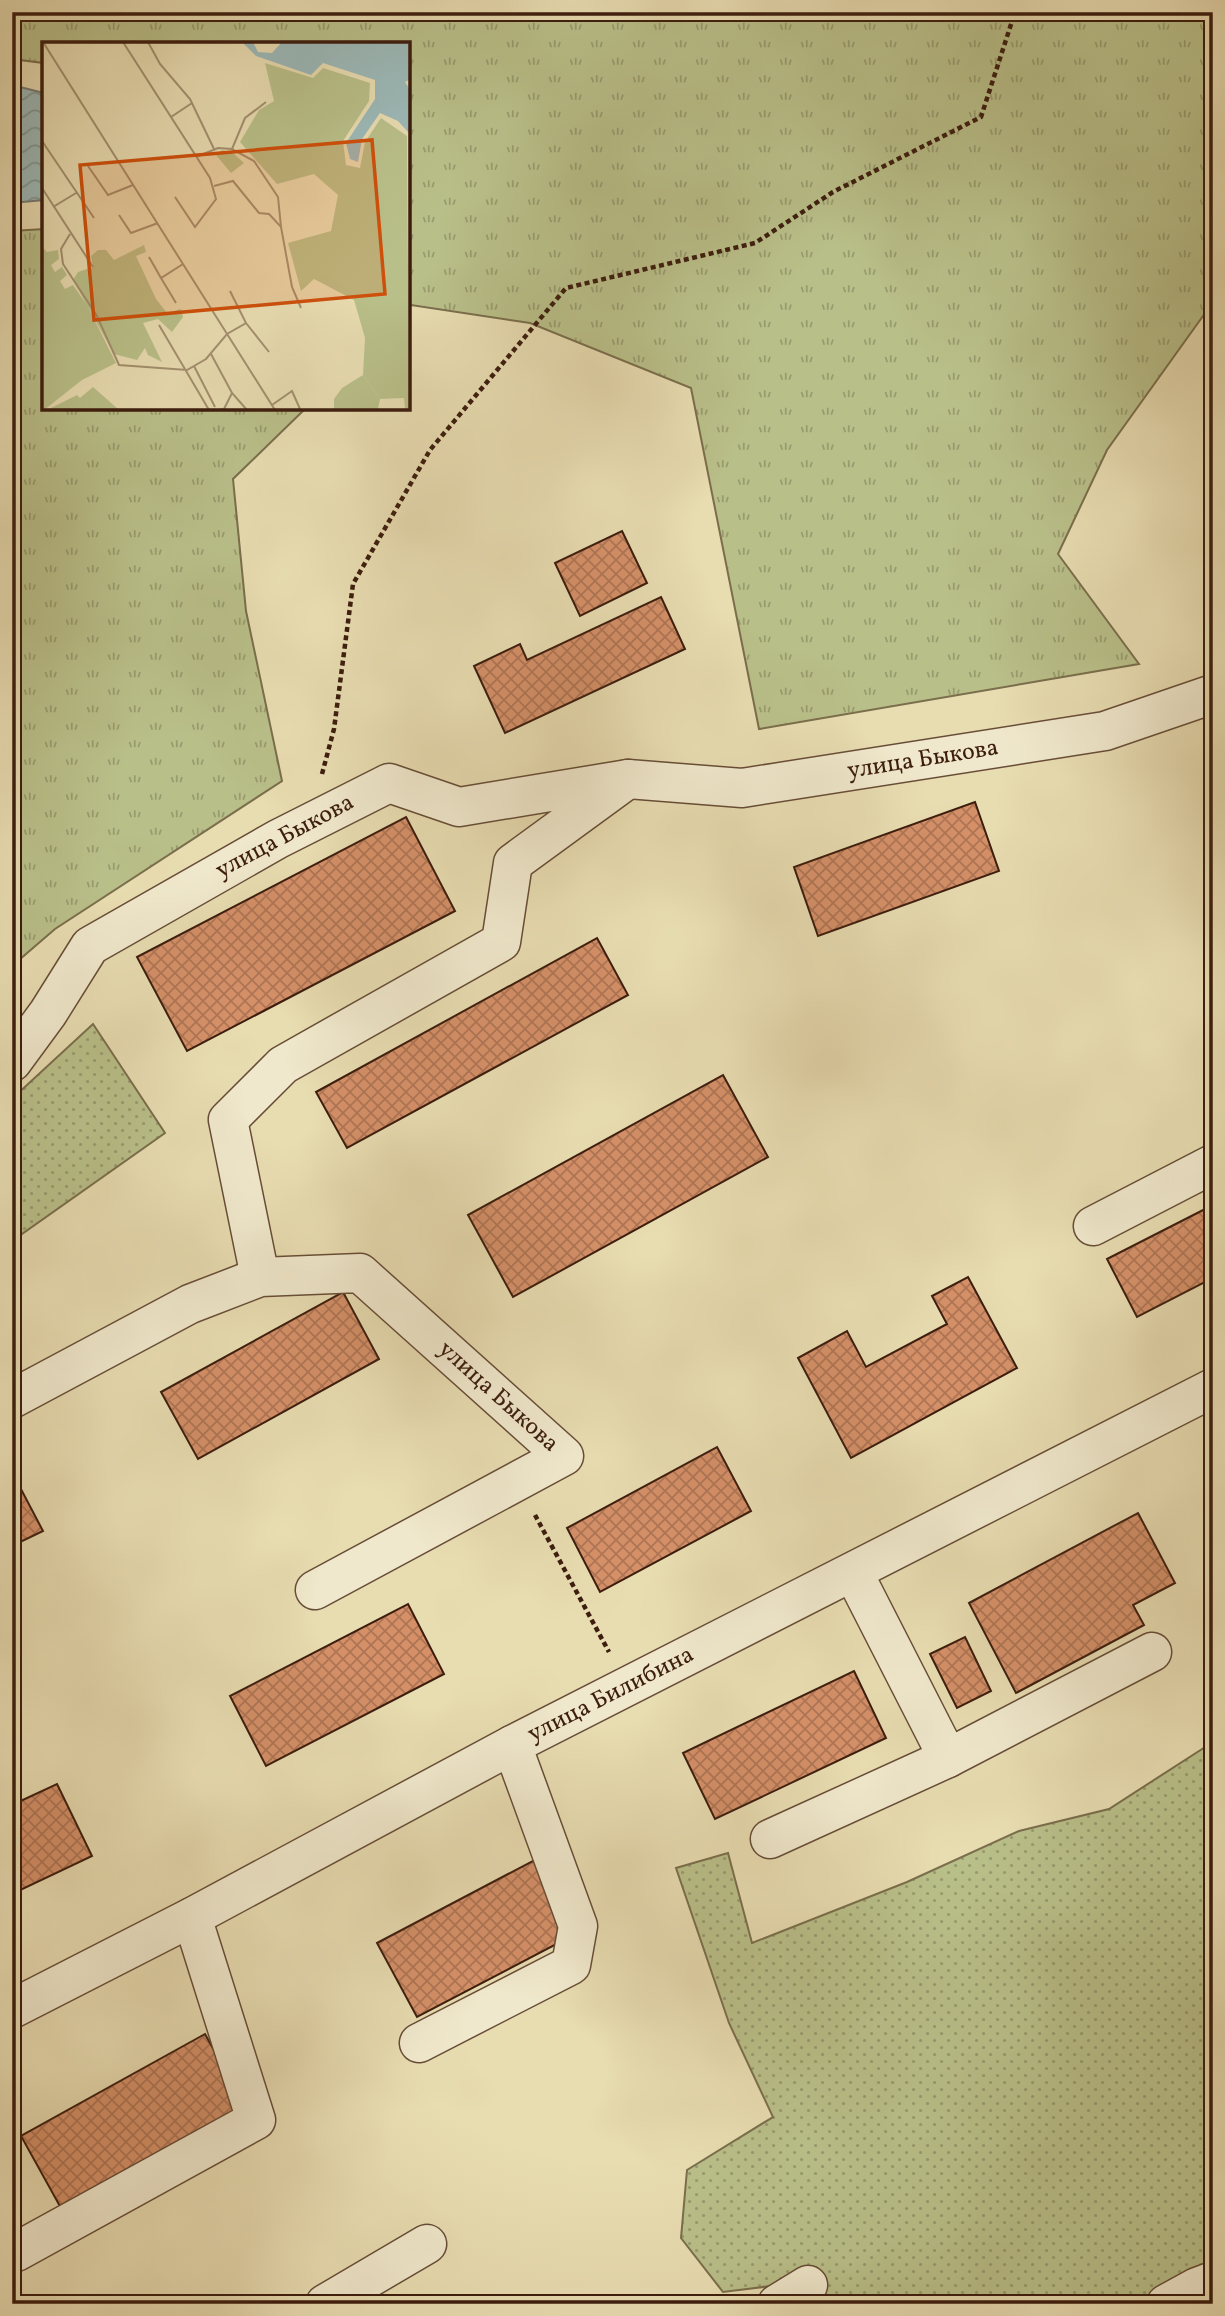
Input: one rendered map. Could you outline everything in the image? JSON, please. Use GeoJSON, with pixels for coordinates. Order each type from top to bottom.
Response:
{"type":"FeatureCollection","features":[{"type":"Feature","properties":{"kind":"street","name":"улица Быкова"},"geometry":{"type":"LineString","coordinates":[[12,1062],[48,1013],[90,946],[278,839],[388,783],[458,807],[628,779],[742,788],[1105,731],[1213,694]]}},
{"type":"Feature","properties":{"kind":"street"},"geometry":{"type":"LineString","coordinates":[[260,1277],[228,1120],[283,1065],[501,942],[513,863],[628,779]]}},
{"type":"Feature","properties":{"kind":"street"},"geometry":{"type":"LineString","coordinates":[[1093,1226],[1213,1164]]}},
{"type":"Feature","properties":{"kind":"street","name":"улица Быкова"},"geometry":{"type":"LineString","coordinates":[[13,1398],[190,1304],[260,1277],[360,1273],[564,1456],[315,1590]]}},
{"type":"Feature","properties":{"kind":"street","name":"улица Билибина"},"geometry":{"type":"LineString","coordinates":[[12,2009],[192,1917],[512,1745],[1213,1388]]}},
{"type":"Feature","properties":{"kind":"street"},"geometry":{"type":"LineString","coordinates":[[853,1572],[948,1758]]}},
{"type":"Feature","properties":{"kind":"street"},"geometry":{"type":"LineString","coordinates":[[770,1839],[948,1758],[1152,1652]]}},
{"type":"Feature","properties":{"kind":"street"},"geometry":{"type":"LineString","coordinates":[[419,2043],[571,1965],[578,1926],[512,1745]]}},
{"type":"Feature","properties":{"kind":"street"},"geometry":{"type":"LineString","coordinates":[[16,2252],[256,2120],[192,1917]]}},
{"type":"Feature","properties":{"kind":"street"},"geometry":{"type":"LineString","coordinates":[[325,2304],[427,2244]]}},
{"type":"Feature","properties":{"kind":"street"},"geometry":{"type":"LineString","coordinates":[[1166,2304],[1213,2281]]}},
{"type":"Feature","properties":{"kind":"path"},"geometry":{"type":"LineString","coordinates":[[322,775],[334,729],[353,584],[430,450],[566,288],[755,243],[833,192],[981,117],[1015,12]]}},
{"type":"Feature","properties":{"kind":"path"},"geometry":{"type":"LineString","coordinates":[[517,1481],[628,1686]]}},
{"type":"Feature","properties":{"kind":"green space"},"geometry":{"type":"Polygon","coordinates":[[[12,12],[1213,12],[1213,302],[1107,450],[1058,554],[1139,664],[759,729],[691,388],[530,323],[410,306],[410,42],[42,42],[42,63],[12,59],[12,12]]]}},
{"type":"Feature","properties":{"kind":"green space"},"geometry":{"type":"Polygon","coordinates":[[[42,229],[42,410],[304,410],[233,479],[246,611],[282,781],[55,929],[12,966],[12,231],[42,229]]]}},
{"type":"Feature","properties":{"kind":"green space"},"geometry":{"type":"Polygon","coordinates":[[[93,1024],[165,1133],[12,1241],[12,1104],[15,1096],[93,1024]]]}},
{"type":"Feature","properties":{"kind":"green space"},"geometry":{"type":"Polygon","coordinates":[[[1213,1742],[1213,2284],[1166,2304],[816,2304],[811,2281],[723,2292],[681,2238],[687,2170],[773,2117],[729,2023],[676,1868],[728,1853],[752,1943],[907,1882],[1019,1831],[1109,1809],[1213,1742]]]}},
{"type":"Feature","properties":{"kind":"water"},"geometry":{"type":"Polygon","coordinates":[[[12,85],[42,92],[42,200],[12,203],[12,85]]]}},
{"type":"Feature","properties":{"kind":"building"},"geometry":{"type":"Polygon","coordinates":[[[622,531],[647,583],[580,616],[555,563],[622,531]]]}},
{"type":"Feature","properties":{"kind":"building"},"geometry":{"type":"Polygon","coordinates":[[[661,597],[685,649],[505,733],[474,666],[520,644],[527,660],[661,597]]]}},
{"type":"Feature","properties":{"kind":"building"},"geometry":{"type":"Polygon","coordinates":[[[975,802],[999,871],[818,936],[794,867],[975,802]]]}},
{"type":"Feature","properties":{"kind":"building"},"geometry":{"type":"Polygon","coordinates":[[[406,817],[455,911],[187,1051],[137,957],[406,817]]]}},
{"type":"Feature","properties":{"kind":"building"},"geometry":{"type":"Polygon","coordinates":[[[597,938],[628,995],[347,1148],[316,1092],[597,938]]]}},
{"type":"Feature","properties":{"kind":"building"},"geometry":{"type":"Polygon","coordinates":[[[723,1075],[768,1157],[513,1297],[468,1215],[723,1075]]]}},
{"type":"Feature","properties":{"kind":"building"},"geometry":{"type":"Polygon","coordinates":[[[1213,1205],[1213,1278],[1137,1317],[1107,1259],[1213,1205]]]}},
{"type":"Feature","properties":{"kind":"building"},"geometry":{"type":"Polygon","coordinates":[[[968,1277],[1017,1368],[851,1458],[798,1358],[847,1331],[866,1367],[947,1324],[932,1296],[968,1277]]]}},
{"type":"Feature","properties":{"kind":"building"},"geometry":{"type":"Polygon","coordinates":[[[343,1292],[379,1359],[198,1459],[161,1392],[343,1292]]]}},
{"type":"Feature","properties":{"kind":"building"},"geometry":{"type":"Polygon","coordinates":[[[717,1447],[751,1511],[600,1592],[567,1528],[717,1447]]]}},
{"type":"Feature","properties":{"kind":"building"},"geometry":{"type":"Polygon","coordinates":[[[12,1472],[43,1531],[12,1546],[12,1472]]]}},
{"type":"Feature","properties":{"kind":"building"},"geometry":{"type":"Polygon","coordinates":[[[1138,1513],[1175,1583],[1133,1605],[1144,1625],[1016,1693],[969,1603],[1138,1513]]]}},
{"type":"Feature","properties":{"kind":"building"},"geometry":{"type":"Polygon","coordinates":[[[408,1604],[444,1674],[266,1766],[230,1696],[408,1604]]]}},
{"type":"Feature","properties":{"kind":"building"},"geometry":{"type":"Polygon","coordinates":[[[965,1637],[991,1691],[957,1708],[930,1654],[965,1637]]]}},
{"type":"Feature","properties":{"kind":"building"},"geometry":{"type":"Polygon","coordinates":[[[854,1671],[886,1738],[715,1819],[683,1753],[854,1671]]]}},
{"type":"Feature","properties":{"kind":"building"},"geometry":{"type":"Polygon","coordinates":[[[57,1784],[92,1856],[12,1894],[12,1805],[57,1784]]]}},
{"type":"Feature","properties":{"kind":"building"},"geometry":{"type":"Polygon","coordinates":[[[548,1853],[587,1928],[417,2017],[377,1943],[548,1853]]]}},
{"type":"Feature","properties":{"kind":"building"},"geometry":{"type":"Polygon","coordinates":[[[205,2034],[246,2108],[62,2210],[21,2136],[205,2034]]]}}]}
